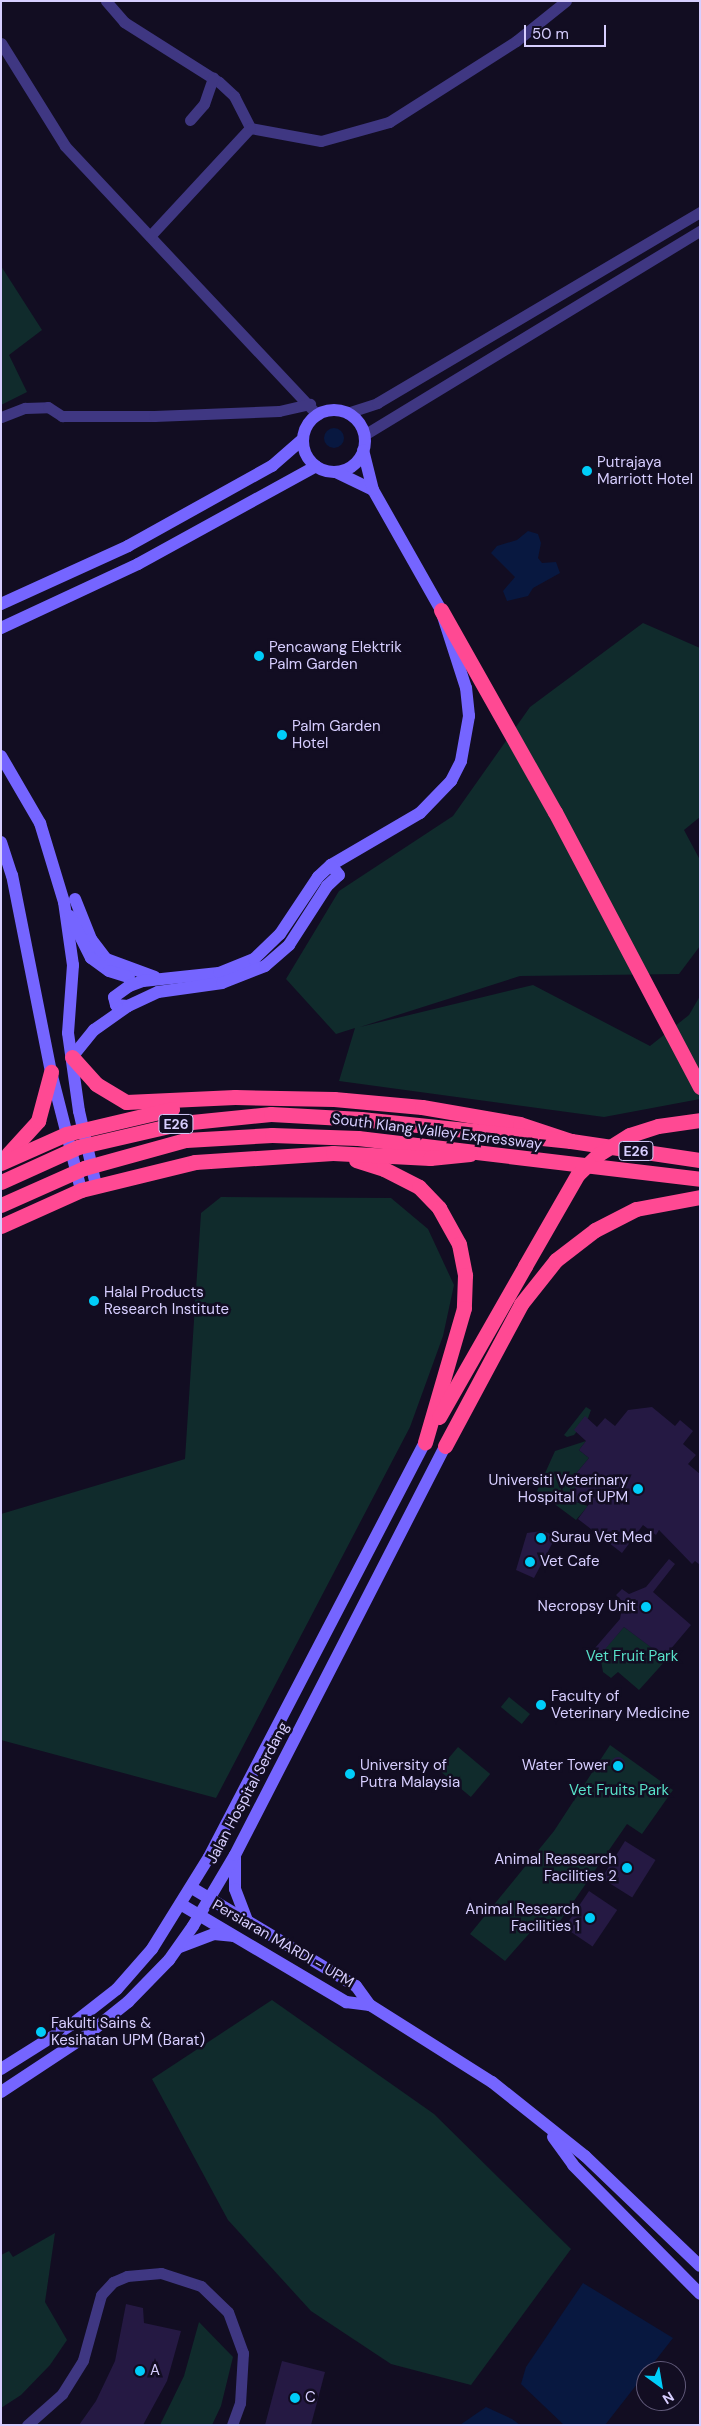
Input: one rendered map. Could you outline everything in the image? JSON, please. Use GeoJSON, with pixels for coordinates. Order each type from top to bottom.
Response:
{"type":"FeatureCollection","features":[{"type":"Feature","properties":{"kind":"highway"},"geometry":{"type":"LineString","coordinates":[[441,610],[499,713],[700,1087]]}},
{"type":"Feature","properties":{"kind":"highway"},"geometry":{"type":"LineString","coordinates":[[72,1057],[103,1089],[126,1102],[234,1097],[334,1099],[422,1107],[520,1124],[572,1141]]}},
{"type":"Feature","properties":{"kind":"highway"},"geometry":{"type":"LineString","coordinates":[[1,1161],[38,1121],[51,1072]]}},
{"type":"Feature","properties":{"kind":"highway"},"geometry":{"type":"LineString","coordinates":[[1,1161],[66,1134],[83,1129],[234,1097]]}},
{"type":"Feature","properties":{"kind":"highway","name":"South Klang Valley Expressway"},"geometry":{"type":"LineString","coordinates":[[1,1182],[78,1148],[182,1123],[271,1114],[361,1119],[572,1141],[700,1160]]}},
{"type":"Feature","properties":{"kind":"highway"},"geometry":{"type":"LineString","coordinates":[[425,1442],[568,1189],[599,1154],[630,1135],[658,1126],[700,1120]]}},
{"type":"Feature","properties":{"kind":"highway","name":"South Klang Valley Expressway"},"geometry":{"type":"LineString","coordinates":[[1,1205],[84,1168],[186,1140],[272,1135],[358,1138],[470,1154],[700,1179]]}},
{"type":"Feature","properties":{"kind":"highway"},"geometry":{"type":"LineString","coordinates":[[333,1153],[384,1169],[419,1187],[439,1208],[459,1244],[465,1275],[464,1308],[425,1442]]}},
{"type":"Feature","properties":{"kind":"highway"},"geometry":{"type":"LineString","coordinates":[[1,1226],[96,1185],[195,1162],[333,1153],[430,1158],[470,1154]]}},
{"type":"Feature","properties":{"kind":"highway"},"geometry":{"type":"LineString","coordinates":[[445,1446],[520,1304],[556,1260],[595,1230],[636,1209],[700,1197]]}},
{"type":"Feature","properties":{"kind":"street"},"geometry":{"type":"LineString","coordinates":[[106,1],[124,22],[213,78],[234,96],[250,128]]}},
{"type":"Feature","properties":{"kind":"street"},"geometry":{"type":"LineString","coordinates":[[250,128],[321,140],[389,122],[516,41],[566,1]]}},
{"type":"Feature","properties":{"kind":"street"},"geometry":{"type":"LineString","coordinates":[[1,43],[65,146],[310,404],[318,415]]}},
{"type":"Feature","properties":{"kind":"street"},"geometry":{"type":"LineString","coordinates":[[190,120],[204,104],[213,78]]}},
{"type":"Feature","properties":{"kind":"street"},"geometry":{"type":"LineString","coordinates":[[150,236],[250,128]]}},
{"type":"Feature","properties":{"kind":"street"},"geometry":{"type":"LineString","coordinates":[[1,604],[53,582],[225,493],[289,454],[303,439],[308,425],[318,415],[337,410],[347,413],[377,403],[700,212]]}},
{"type":"Feature","properties":{"kind":"street"},"geometry":{"type":"LineString","coordinates":[[364,435],[700,231]]}},
{"type":"Feature","properties":{"kind":"street"},"geometry":{"type":"LineString","coordinates":[[1,417],[25,408],[48,407],[62,416],[145,416],[279,411],[310,404]]}},
{"type":"Feature","properties":{"kind":"street"},"geometry":{"type":"LineString","coordinates":[[128,1006],[116,1005],[116,993],[143,981],[220,978],[254,960],[280,934],[318,877],[331,865],[420,813],[451,781],[461,760],[469,716],[466,688],[441,610],[428,584],[373,490],[363,450],[364,435],[347,413]]}},
{"type":"Feature","properties":{"kind":"street"},"geometry":{"type":"LineString","coordinates":[[303,439],[306,454],[316,466],[336,472],[373,490]]}},
{"type":"Feature","properties":{"kind":"street"},"geometry":{"type":"LineString","coordinates":[[336,472],[356,462],[363,450]]}},
{"type":"Feature","properties":{"kind":"street"},"geometry":{"type":"LineString","coordinates":[[1,628],[138,564],[316,466]]}},
{"type":"Feature","properties":{"kind":"street"},"geometry":{"type":"LineString","coordinates":[[1,756],[40,822],[91,958],[109,971],[143,981]]}},
{"type":"Feature","properties":{"kind":"street"},"geometry":{"type":"LineString","coordinates":[[1,842],[12,875],[51,1072],[81,1190]]}},
{"type":"Feature","properties":{"kind":"street"},"geometry":{"type":"LineString","coordinates":[[72,1057],[94,1030],[128,1006],[158,992],[265,966],[289,945],[327,886],[339,875],[331,865]]}},
{"type":"Feature","properties":{"kind":"street"},"geometry":{"type":"LineString","coordinates":[[70,900],[91,939],[106,959],[128,970],[162,979]]}},
{"type":"Feature","properties":{"kind":"street"},"geometry":{"type":"LineString","coordinates":[[70,900],[73,965],[68,1034],[83,1129],[96,1185]]}},
{"type":"Feature","properties":{"kind":"street","name":"Jalan Hospital Serdang"},"geometry":{"type":"LineString","coordinates":[[1,2069],[71,2025],[117,1989],[152,1949],[182,1905],[425,1442]]}},
{"type":"Feature","properties":{"kind":"street","name":"Jalan Hospital Serdang"},"geometry":{"type":"LineString","coordinates":[[1,2092],[83,2038],[128,2002],[178,1948],[201,1915],[235,1854],[445,1446]]}},
{"type":"Feature","properties":{"kind":"street"},"geometry":{"type":"LineString","coordinates":[[235,1854],[235,1889],[248,1920]]}},
{"type":"Feature","properties":{"kind":"street","name":"Persiaran MARDI - UPM"},"geometry":{"type":"LineString","coordinates":[[192,1888],[356,1986],[370,2005],[454,2055],[546,2128],[585,2156],[700,2266]]}},
{"type":"Feature","properties":{"kind":"street","name":"Persiaran MARDI - UPM"},"geometry":{"type":"LineString","coordinates":[[182,1905],[346,2002],[370,2005]]}},
{"type":"Feature","properties":{"kind":"street"},"geometry":{"type":"LineString","coordinates":[[178,1948],[214,1934],[237,1936]]}},
{"type":"Feature","properties":{"kind":"street","name":"Persiaran MARDI - UPM"},"geometry":{"type":"LineString","coordinates":[[546,2128],[573,2165],[700,2294]]}},
{"type":"Feature","properties":{"kind":"street"},"geometry":{"type":"LineString","coordinates":[[27,2425],[62,2394],[83,2360],[101,2295],[113,2282],[127,2276],[161,2273],[201,2286],[228,2312],[243,2353],[240,2403],[232,2425]]}},
{"type":"Feature","properties":{"kind":"green space"},"geometry":{"type":"Polygon","coordinates":[[[1,266],[42,330],[9,355],[27,392],[1,405],[1,266]]]}},
{"type":"Feature","properties":{"kind":"green space"},"geometry":{"type":"Polygon","coordinates":[[[643,623],[700,648],[700,817],[684,830],[700,860],[700,946],[679,974],[520,976],[360,1027],[533,985],[650,1046],[689,1015],[700,996],[700,1099],[604,1117],[339,1081],[355,1028],[336,1034],[286,979],[339,891],[453,816],[530,707],[643,623]]]}},
{"type":"Feature","properties":{"kind":"green space"},"geometry":{"type":"Polygon","coordinates":[[[221,1197],[391,1198],[428,1229],[454,1285],[443,1336],[410,1427],[216,1798],[1,1740],[1,1514],[185,1459],[201,1213],[221,1197]]]}},
{"type":"Feature","properties":{"kind":"green space"},"geometry":{"type":"Polygon","coordinates":[[[586,1407],[591,1410],[588,1418],[574,1435],[567,1437],[564,1435],[586,1407]]]}},
{"type":"Feature","properties":{"kind":"green space"},"geometry":{"type":"Polygon","coordinates":[[[586,1441],[579,1450],[589,1458],[574,1476],[576,1502],[588,1506],[576,1520],[537,1491],[555,1451],[586,1441]]]}},
{"type":"Feature","properties":{"kind":"green space","name":"Vet Fruit Park"},"geometry":{"type":"Polygon","coordinates":[[[624,1627],[667,1659],[639,1690],[618,1672],[611,1678],[603,1672],[601,1661],[595,1660],[624,1627]]]}},
{"type":"Feature","properties":{"kind":"green space"},"geometry":{"type":"Polygon","coordinates":[[[509,1697],[530,1714],[522,1724],[501,1707],[509,1697]]]}},
{"type":"Feature","properties":{"kind":"green space","name":"Vet Fruits Park"},"geometry":{"type":"Polygon","coordinates":[[[610,1745],[673,1790],[642,1834],[627,1824],[556,1927],[542,1919],[505,1961],[470,1934],[554,1831],[610,1745]]]}},
{"type":"Feature","properties":{"kind":"green space"},"geometry":{"type":"Polygon","coordinates":[[[458,1747],[490,1774],[471,1797],[439,1770],[458,1747]]]}},
{"type":"Feature","properties":{"kind":"green space"},"geometry":{"type":"Polygon","coordinates":[[[272,2000],[434,2114],[571,2249],[471,2385],[391,2364],[311,2311],[228,2220],[152,2079],[272,2000]]]}},
{"type":"Feature","properties":{"kind":"green space"},"geometry":{"type":"Polygon","coordinates":[[[55,2233],[45,2302],[67,2340],[50,2365],[21,2395],[1,2408],[1,2255],[9,2251],[13,2257],[55,2233]]]}},
{"type":"Feature","properties":{"kind":"green space"},"geometry":{"type":"Polygon","coordinates":[[[199,2322],[233,2357],[221,2406],[212,2425],[160,2425],[184,2376],[199,2322]]]}},
{"type":"Feature","properties":{"kind":"water"},"geometry":{"type":"Polygon","coordinates":[[[334,428],[341,431],[344,438],[341,445],[334,448],[327,445],[324,438],[327,431],[334,428]]]}},
{"type":"Feature","properties":{"kind":"water"},"geometry":{"type":"Polygon","coordinates":[[[528,531],[538,534],[541,543],[538,558],[542,563],[556,562],[560,573],[533,588],[528,596],[507,601],[503,591],[515,577],[491,553],[497,546],[517,540],[528,531]]]}},
{"type":"Feature","properties":{"kind":"water"},"geometry":{"type":"Polygon","coordinates":[[[583,2283],[673,2338],[655,2361],[636,2361],[636,2385],[605,2425],[564,2425],[521,2384],[526,2367],[583,2283]]]}},
{"type":"Feature","properties":{"kind":"water"},"geometry":{"type":"Polygon","coordinates":[[[486,2407],[512,2419],[520,2425],[460,2425],[486,2407]]]}},
{"type":"Feature","properties":{"kind":"building","name":"Universiti Veterinary Hospital of UPM"},"geometry":{"type":"Polygon","coordinates":[[[652,1407],[675,1426],[680,1420],[693,1431],[683,1444],[696,1455],[688,1464],[700,1474],[700,1565],[695,1561],[692,1564],[659,1530],[656,1535],[643,1525],[622,1553],[578,1519],[592,1500],[576,1502],[574,1476],[589,1458],[579,1450],[586,1441],[574,1430],[585,1416],[597,1427],[605,1418],[615,1426],[628,1410],[652,1407]]]}},
{"type":"Feature","properties":{"kind":"building","name":"Vet Cafe"},"geometry":{"type":"Polygon","coordinates":[[[542,1531],[551,1534],[553,1542],[534,1578],[516,1570],[527,1533],[542,1531]]]}},
{"type":"Feature","properties":{"kind":"building","name":"Necropsy Unit"},"geometry":{"type":"Polygon","coordinates":[[[669,1559],[675,1564],[653,1592],[691,1625],[664,1657],[624,1627],[601,1654],[595,1648],[620,1619],[623,1602],[616,1595],[622,1589],[629,1594],[646,1587],[669,1559]]]}},
{"type":"Feature","properties":{"kind":"building","name":"Water Tower"},"geometry":{"type":"Polygon","coordinates":[[[618,1757],[623,1759],[625,1764],[623,1769],[618,1771],[613,1769],[611,1764],[613,1759],[618,1757]]]}},
{"type":"Feature","properties":{"kind":"building","name":"Animal Reasearch Facilities 2"},"geometry":{"type":"Polygon","coordinates":[[[625,1841],[656,1860],[632,1897],[602,1878],[625,1841]]]}},
{"type":"Feature","properties":{"kind":"building","name":"Animal Research Facilities 1"},"geometry":{"type":"Polygon","coordinates":[[[589,1891],[617,1910],[593,1946],[564,1927],[589,1891]]]}},
{"type":"Feature","properties":{"kind":"building","name":"A"},"geometry":{"type":"Polygon","coordinates":[[[126,2304],[143,2308],[144,2323],[181,2331],[167,2381],[143,2425],[79,2425],[96,2401],[115,2361],[126,2304]]]}},
{"type":"Feature","properties":{"kind":"building","name":"C"},"geometry":{"type":"Polygon","coordinates":[[[282,2361],[325,2372],[311,2425],[265,2425],[282,2361]]]}},
{"type":"Feature","properties":{"kind":"place","name":"Putrajaya Marriott Hotel"},"geometry":{"type":"Point","coordinates":[587,471]}},
{"type":"Feature","properties":{"kind":"place","name":"Pencawang Elektrik Palm Garden"},"geometry":{"type":"Point","coordinates":[259,656]}},
{"type":"Feature","properties":{"kind":"place","name":"Palm Garden Hotel"},"geometry":{"type":"Point","coordinates":[282,735]}},
{"type":"Feature","properties":{"kind":"place","name":"Halal Products Research Institute"},"geometry":{"type":"Point","coordinates":[94,1301]}},
{"type":"Feature","properties":{"kind":"place","name":"Universiti Veterinary Hospital of UPM"},"geometry":{"type":"Point","coordinates":[638,1489]}},
{"type":"Feature","properties":{"kind":"place","name":"Surau Vet Med"},"geometry":{"type":"Point","coordinates":[541,1538]}},
{"type":"Feature","properties":{"kind":"place","name":"Vet Cafe"},"geometry":{"type":"Point","coordinates":[530,1562]}},
{"type":"Feature","properties":{"kind":"place","name":"Necropsy Unit"},"geometry":{"type":"Point","coordinates":[646,1607]}},
{"type":"Feature","properties":{"kind":"place","name":"Faculty of Veterinary Medicine"},"geometry":{"type":"Point","coordinates":[541,1705]}},
{"type":"Feature","properties":{"kind":"place","name":"Water Tower"},"geometry":{"type":"Point","coordinates":[618,1766]}},
{"type":"Feature","properties":{"kind":"place","name":"University of Putra Malaysia"},"geometry":{"type":"Point","coordinates":[350,1774]}},
{"type":"Feature","properties":{"kind":"place","name":"Animal Reasearch Facilities 2"},"geometry":{"type":"Point","coordinates":[627,1868]}},
{"type":"Feature","properties":{"kind":"place","name":"Animal Research Facilities 1"},"geometry":{"type":"Point","coordinates":[590,1918]}},
{"type":"Feature","properties":{"kind":"place","name":"Fakulti Sains & Kesihatan UPM (Barat)"},"geometry":{"type":"Point","coordinates":[41,2032]}},
{"type":"Feature","properties":{"kind":"place","name":"A"},"geometry":{"type":"Point","coordinates":[140,2371]}},
{"type":"Feature","properties":{"kind":"place","name":"C"},"geometry":{"type":"Point","coordinates":[295,2398]}}]}
